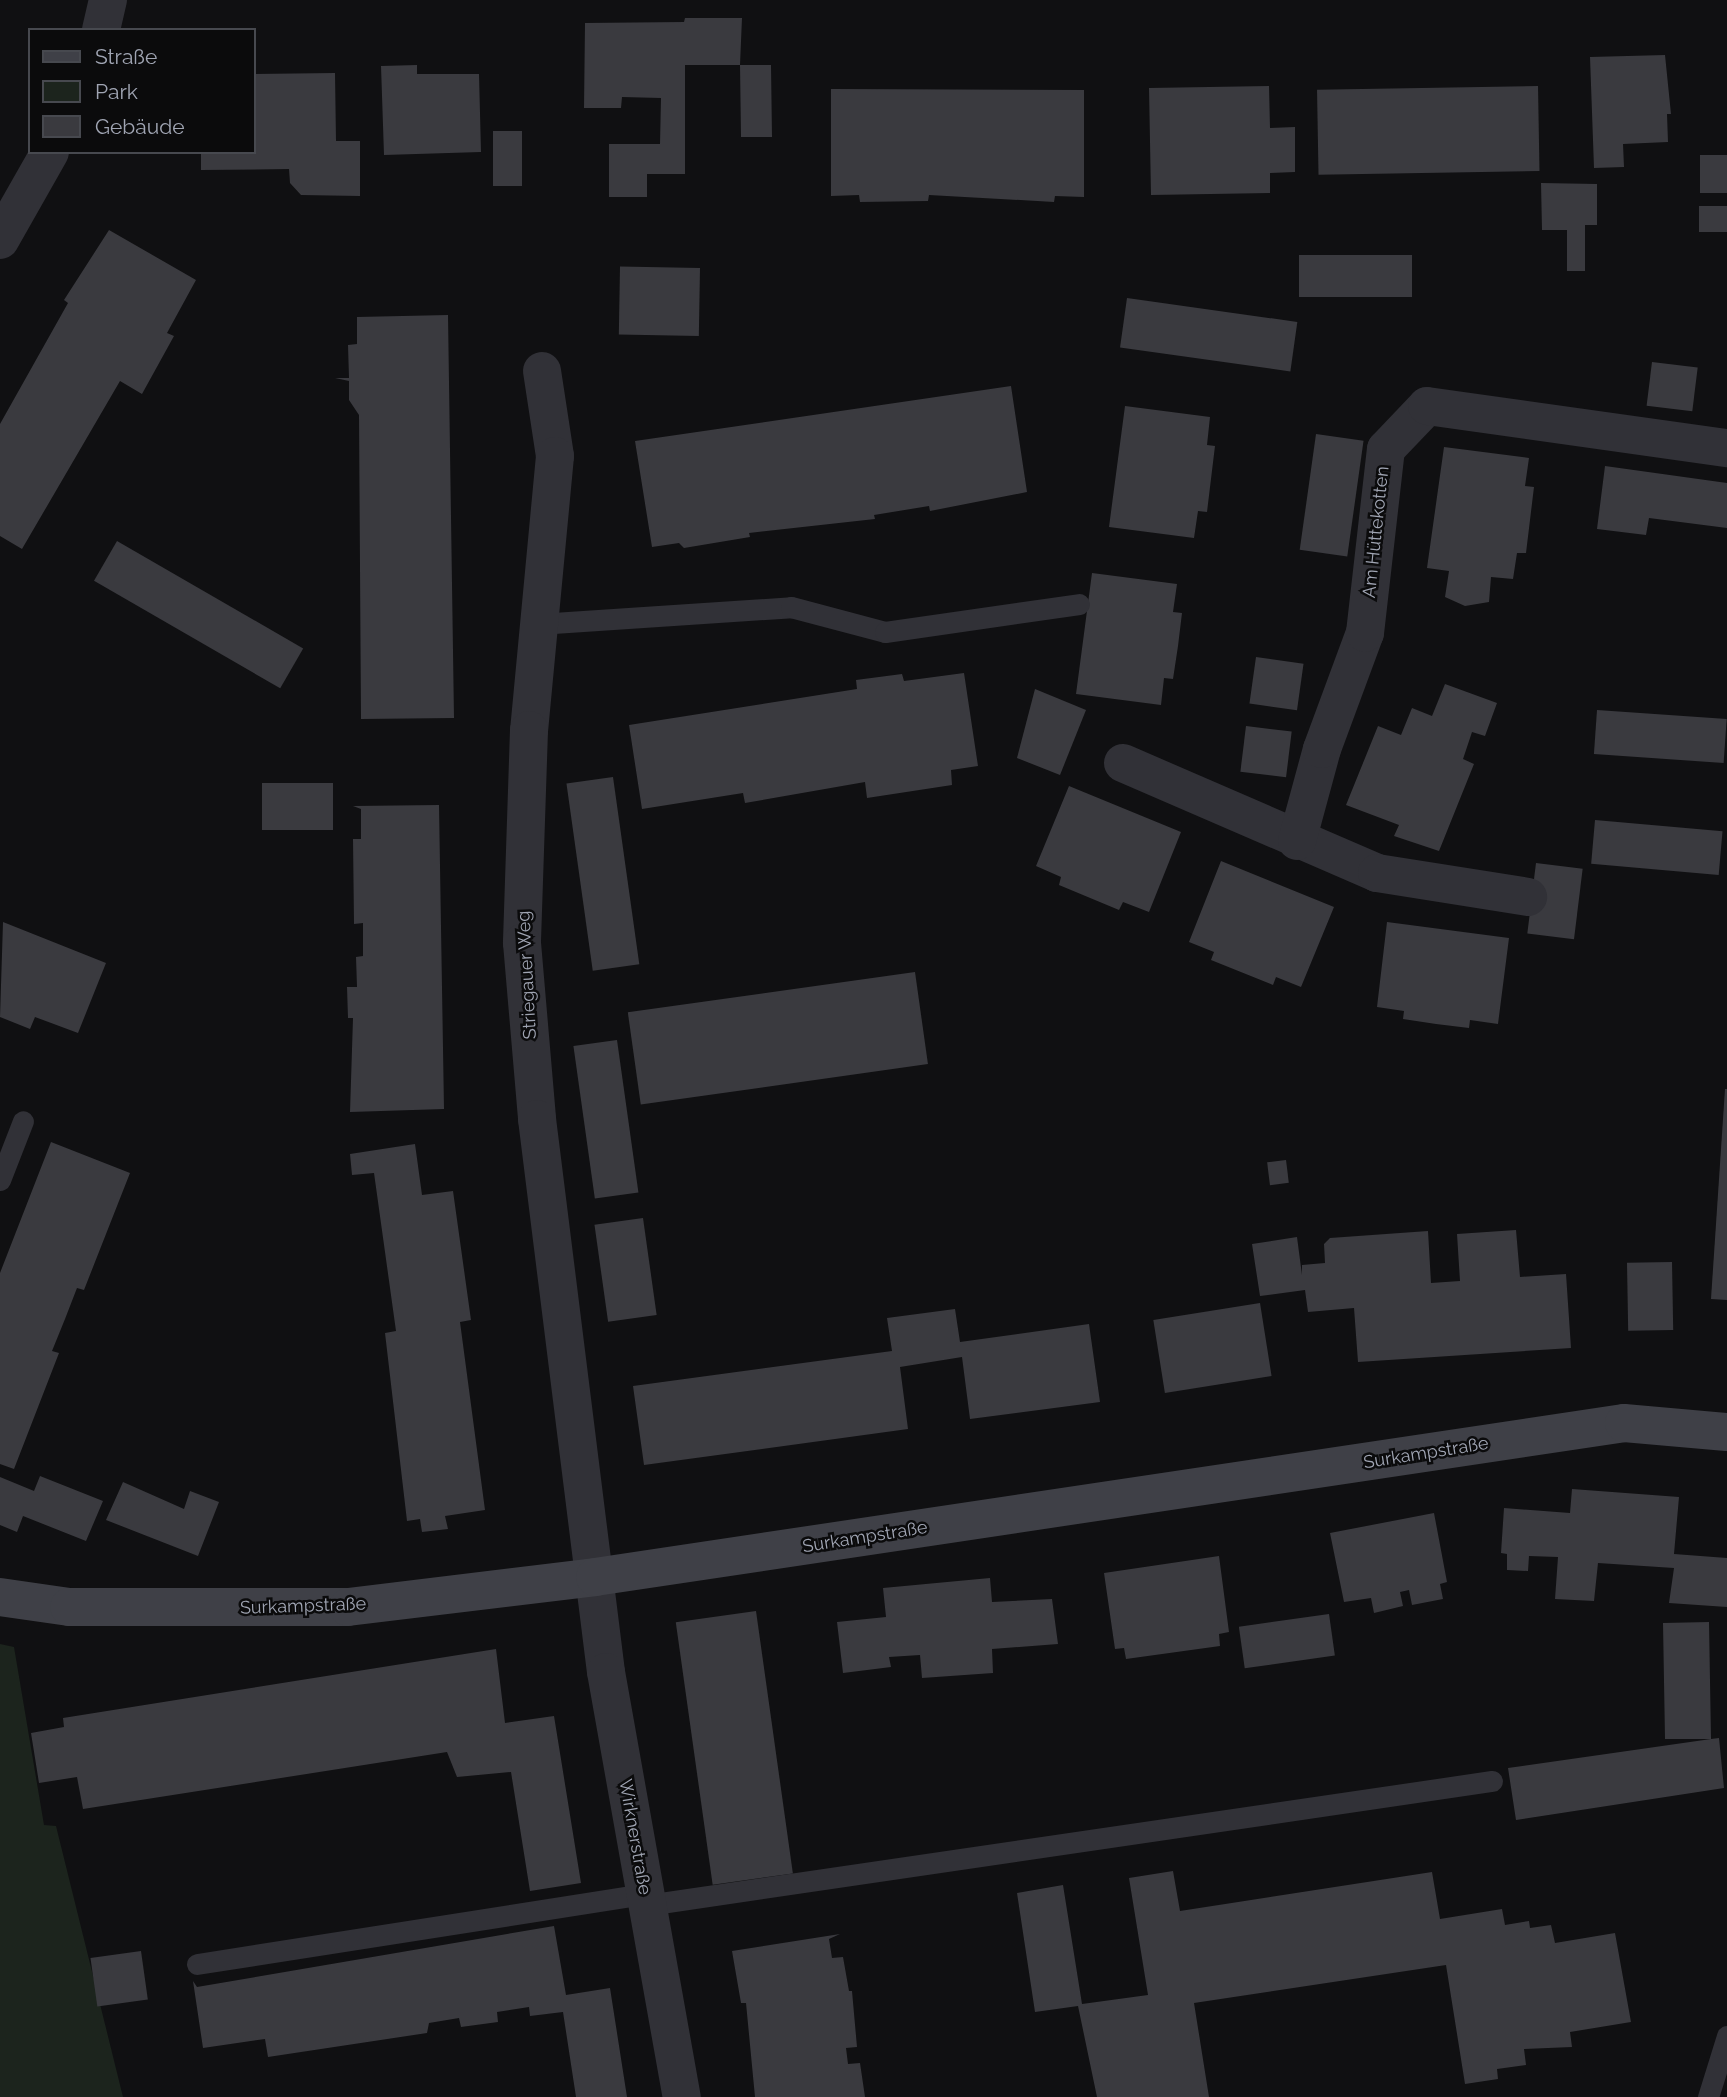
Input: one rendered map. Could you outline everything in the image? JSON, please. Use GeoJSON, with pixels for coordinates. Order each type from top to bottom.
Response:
{"type":"FeatureCollection","features":[{"type":"Feature","properties":{"kind":"street"},"geometry":{"type":"LineString","coordinates":[[101,28],[108,0]]}},
{"type":"Feature","properties":{"kind":"street"},"geometry":{"type":"LineString","coordinates":[[0,240],[49,154]]}},
{"type":"Feature","properties":{"kind":"street","name":"Striegauer Weg"},"geometry":{"type":"LineString","coordinates":[[542,371],[555,456],[538,624],[522,943],[537,1119],[595,1577]]}},
{"type":"Feature","properties":{"kind":"street","name":"Am Hüttekotten"},"geometry":{"type":"LineString","coordinates":[[1297,841],[1322,749],[1365,633],[1386,449],[1427,406],[1727,448]]}},
{"type":"Feature","properties":{"kind":"street"},"geometry":{"type":"LineString","coordinates":[[1123,763],[1297,841],[1377,873],[1528,897]]}},
{"type":"Feature","properties":{"kind":"street","name":"Surkampstraße"},"geometry":{"type":"LineString","coordinates":[[0,1597],[69,1606],[348,1607],[595,1577],[1624,1423],[1727,1432]]}},
{"type":"Feature","properties":{"kind":"street","name":"Wirknerstraße"},"geometry":{"type":"LineString","coordinates":[[595,1577],[606,1672],[682,2097]]}},
{"type":"Feature","properties":{"kind":"lane"},"geometry":{"type":"LineString","coordinates":[[538,624],[791,607],[885,632],[1079,604]]}},
{"type":"Feature","properties":{"kind":"lane"},"geometry":{"type":"LineString","coordinates":[[0,1180],[23,1121]]}},
{"type":"Feature","properties":{"kind":"lane"},"geometry":{"type":"LineString","coordinates":[[197,1964],[1492,1781]]}},
{"type":"Feature","properties":{"kind":"lane"},"geometry":{"type":"LineString","coordinates":[[1708,2097],[1727,2036]]}},
{"type":"Feature","properties":{"kind":"green space"},"geometry":{"type":"Polygon","coordinates":[[[0,1644],[14,1647],[44,1825],[56,1826],[123,2097],[0,2097],[0,1644]]]}},
{"type":"Feature","properties":{"kind":"building"},"geometry":{"type":"Polygon","coordinates":[[[685,18],[742,18],[740,65],[685,65],[685,174],[647,174],[647,197],[609,197],[609,144],[660,144],[661,98],[622,97],[621,108],[584,108],[585,23],[684,22],[685,18]]]}},
{"type":"Feature","properties":{"kind":"building"},"geometry":{"type":"Polygon","coordinates":[[[1665,55],[1671,114],[1667,114],[1668,142],[1623,144],[1624,167],[1594,168],[1590,57],[1665,55]]]}},
{"type":"Feature","properties":{"kind":"building"},"geometry":{"type":"Polygon","coordinates":[[[417,65],[417,74],[479,74],[481,152],[384,155],[381,66],[417,65]]]}},
{"type":"Feature","properties":{"kind":"building"},"geometry":{"type":"Polygon","coordinates":[[[740,65],[771,65],[772,137],[741,137],[740,65]]]}},
{"type":"Feature","properties":{"kind":"building"},"geometry":{"type":"Polygon","coordinates":[[[335,73],[336,141],[360,141],[360,196],[301,195],[290,183],[289,169],[201,170],[201,154],[256,154],[256,74],[335,73]]]}},
{"type":"Feature","properties":{"kind":"building"},"geometry":{"type":"Polygon","coordinates":[[[1269,86],[1270,128],[1295,127],[1295,172],[1270,173],[1270,193],[1151,195],[1149,88],[1269,86]]]}},
{"type":"Feature","properties":{"kind":"building"},"geometry":{"type":"Polygon","coordinates":[[[1538,86],[1539,171],[1319,175],[1317,90],[1538,86]]]}},
{"type":"Feature","properties":{"kind":"building"},"geometry":{"type":"Polygon","coordinates":[[[831,89],[1084,90],[1084,197],[1055,196],[1054,202],[929,195],[928,201],[860,202],[859,195],[831,196],[831,89]]]}},
{"type":"Feature","properties":{"kind":"building"},"geometry":{"type":"Polygon","coordinates":[[[493,131],[522,131],[522,186],[493,186],[493,131]]]}},
{"type":"Feature","properties":{"kind":"building"},"geometry":{"type":"Polygon","coordinates":[[[1700,155],[1727,155],[1727,193],[1700,193],[1700,155]]]}},
{"type":"Feature","properties":{"kind":"building"},"geometry":{"type":"Polygon","coordinates":[[[1541,183],[1597,184],[1597,225],[1585,225],[1585,271],[1567,271],[1567,230],[1542,230],[1541,183]]]}},
{"type":"Feature","properties":{"kind":"building"},"geometry":{"type":"Polygon","coordinates":[[[1699,206],[1727,206],[1727,232],[1699,232],[1699,206]]]}},
{"type":"Feature","properties":{"kind":"building"},"geometry":{"type":"Polygon","coordinates":[[[109,230],[196,280],[167,333],[174,336],[142,394],[120,381],[22,549],[0,536],[0,424],[68,303],[64,300],[109,230]]]}},
{"type":"Feature","properties":{"kind":"building"},"geometry":{"type":"Polygon","coordinates":[[[1299,255],[1412,255],[1412,297],[1299,297],[1299,255]]]}},
{"type":"Feature","properties":{"kind":"building"},"geometry":{"type":"Polygon","coordinates":[[[620,267],[700,268],[699,336],[619,335],[620,267]]]}},
{"type":"Feature","properties":{"kind":"building"},"geometry":{"type":"Polygon","coordinates":[[[1127,298],[1297,322],[1290,371],[1120,348],[1127,298]]]}},
{"type":"Feature","properties":{"kind":"building"},"geometry":{"type":"Polygon","coordinates":[[[448,315],[454,718],[361,719],[359,415],[349,400],[349,381],[335,378],[349,378],[348,345],[357,344],[357,317],[448,315]]]}},
{"type":"Feature","properties":{"kind":"building"},"geometry":{"type":"Polygon","coordinates":[[[1652,362],[1698,368],[1692,411],[1647,406],[1652,362]]]}},
{"type":"Feature","properties":{"kind":"building"},"geometry":{"type":"Polygon","coordinates":[[[1011,386],[1027,492],[930,511],[929,506],[874,515],[875,519],[749,533],[750,537],[684,548],[679,543],[652,547],[635,441],[1011,386]]]}},
{"type":"Feature","properties":{"kind":"building"},"geometry":{"type":"Polygon","coordinates":[[[1125,406],[1210,417],[1207,445],[1215,446],[1207,512],[1198,511],[1194,538],[1109,527],[1125,406]]]}},
{"type":"Feature","properties":{"kind":"building"},"geometry":{"type":"Polygon","coordinates":[[[1316,434],[1364,441],[1347,557],[1300,550],[1316,434]]]}},
{"type":"Feature","properties":{"kind":"building"},"geometry":{"type":"Polygon","coordinates":[[[1444,447],[1529,458],[1525,486],[1534,487],[1526,553],[1517,553],[1513,579],[1491,577],[1489,602],[1465,606],[1445,597],[1449,571],[1427,568],[1444,447]]]}},
{"type":"Feature","properties":{"kind":"building"},"geometry":{"type":"Polygon","coordinates":[[[1605,466],[1727,483],[1727,528],[1649,518],[1646,535],[1597,529],[1605,466]]]}},
{"type":"Feature","properties":{"kind":"building"},"geometry":{"type":"Polygon","coordinates":[[[117,541],[303,648],[280,688],[94,581],[117,541]]]}},
{"type":"Feature","properties":{"kind":"building"},"geometry":{"type":"Polygon","coordinates":[[[1092,573],[1177,584],[1173,612],[1182,613],[1178,646],[1173,679],[1164,678],[1161,705],[1076,694],[1092,573]]]}},
{"type":"Feature","properties":{"kind":"building"},"geometry":{"type":"Polygon","coordinates":[[[1256,657],[1304,664],[1297,710],[1249,704],[1256,657]]]}},
{"type":"Feature","properties":{"kind":"building"},"geometry":{"type":"Polygon","coordinates":[[[964,673],[978,766],[951,770],[952,785],[867,798],[865,782],[745,803],[743,793],[642,809],[629,725],[857,689],[856,680],[902,674],[904,681],[964,673]]]}},
{"type":"Feature","properties":{"kind":"building"},"geometry":{"type":"Polygon","coordinates":[[[1445,684],[1497,703],[1485,736],[1472,732],[1463,759],[1474,764],[1439,851],[1394,836],[1399,825],[1346,805],[1378,726],[1401,735],[1412,708],[1432,716],[1445,684]]]}},
{"type":"Feature","properties":{"kind":"building"},"geometry":{"type":"Polygon","coordinates":[[[1035,689],[1086,710],[1060,775],[1017,758],[1035,689]]]}},
{"type":"Feature","properties":{"kind":"building"},"geometry":{"type":"Polygon","coordinates":[[[1597,710],[1727,719],[1724,763],[1594,754],[1597,710]]]}},
{"type":"Feature","properties":{"kind":"building"},"geometry":{"type":"Polygon","coordinates":[[[1246,726],[1292,732],[1286,777],[1240,772],[1246,726]]]}},
{"type":"Feature","properties":{"kind":"building"},"geometry":{"type":"Polygon","coordinates":[[[613,777],[639,964],[593,971],[566,784],[613,777]]]}},
{"type":"Feature","properties":{"kind":"building"},"geometry":{"type":"Polygon","coordinates":[[[262,783],[333,783],[333,830],[262,830],[262,783]]]}},
{"type":"Feature","properties":{"kind":"building"},"geometry":{"type":"Polygon","coordinates":[[[1069,786],[1181,832],[1149,912],[1123,902],[1119,910],[1059,885],[1061,877],[1036,866],[1069,786]]]}},
{"type":"Feature","properties":{"kind":"building"},"geometry":{"type":"Polygon","coordinates":[[[439,805],[444,1109],[350,1112],[353,1018],[348,1018],[347,987],[357,987],[356,957],[363,956],[363,923],[354,924],[353,839],[361,839],[361,809],[353,806],[439,805]]]}},
{"type":"Feature","properties":{"kind":"building"},"geometry":{"type":"Polygon","coordinates":[[[1595,820],[1723,831],[1719,875],[1591,864],[1595,820]]]}},
{"type":"Feature","properties":{"kind":"building"},"geometry":{"type":"Polygon","coordinates":[[[1221,861],[1334,907],[1301,987],[1276,977],[1273,985],[1211,960],[1214,952],[1189,942],[1221,861]]]}},
{"type":"Feature","properties":{"kind":"building"},"geometry":{"type":"Polygon","coordinates":[[[1536,863],[1583,869],[1574,939],[1527,933],[1536,863]]]}},
{"type":"Feature","properties":{"kind":"building"},"geometry":{"type":"Polygon","coordinates":[[[3,922],[106,963],[78,1033],[35,1017],[30,1029],[0,1017],[3,922]]]}},
{"type":"Feature","properties":{"kind":"building"},"geometry":{"type":"Polygon","coordinates":[[[1387,922],[1509,938],[1498,1024],[1470,1020],[1469,1028],[1436,1024],[1403,1019],[1404,1011],[1377,1007],[1387,922]]]}},
{"type":"Feature","properties":{"kind":"building"},"geometry":{"type":"Polygon","coordinates":[[[915,972],[928,1064],[641,1104],[628,1012],[915,972]]]}},
{"type":"Feature","properties":{"kind":"building"},"geometry":{"type":"Polygon","coordinates":[[[617,1040],[638,1193],[595,1199],[573,1046],[617,1040]]]}},
{"type":"Feature","properties":{"kind":"building"},"geometry":{"type":"Polygon","coordinates":[[[1727,1089],[1727,1300],[1711,1299],[1727,1089]]]}},
{"type":"Feature","properties":{"kind":"building"},"geometry":{"type":"Polygon","coordinates":[[[51,1142],[130,1173],[84,1290],[77,1288],[52,1351],[59,1353],[14,1469],[0,1464],[0,1273],[51,1142]]]}},
{"type":"Feature","properties":{"kind":"building"},"geometry":{"type":"Polygon","coordinates":[[[415,1144],[422,1195],[453,1191],[471,1320],[460,1322],[485,1510],[445,1516],[448,1529],[422,1532],[420,1519],[407,1521],[385,1333],[396,1331],[374,1173],[352,1175],[350,1154],[415,1144]]]}},
{"type":"Feature","properties":{"kind":"building"},"geometry":{"type":"Polygon","coordinates":[[[1286,1160],[1289,1183],[1270,1185],[1267,1162],[1286,1160]]]}},
{"type":"Feature","properties":{"kind":"building"},"geometry":{"type":"Polygon","coordinates":[[[643,1218],[657,1315],[608,1322],[594,1225],[643,1218]]]}},
{"type":"Feature","properties":{"kind":"building"},"geometry":{"type":"Polygon","coordinates":[[[1516,1230],[1520,1277],[1566,1274],[1571,1348],[1358,1362],[1354,1308],[1308,1312],[1305,1290],[1260,1296],[1252,1244],[1297,1237],[1302,1275],[1302,1265],[1325,1263],[1324,1244],[1330,1238],[1428,1231],[1431,1283],[1460,1281],[1457,1234],[1516,1230]]]}},
{"type":"Feature","properties":{"kind":"building"},"geometry":{"type":"Polygon","coordinates":[[[1672,1262],[1673,1330],[1628,1331],[1627,1263],[1672,1262]]]}},
{"type":"Feature","properties":{"kind":"building"},"geometry":{"type":"Polygon","coordinates":[[[1260,1303],[1272,1376],[1165,1393],[1153,1320],[1260,1303]]]}},
{"type":"Feature","properties":{"kind":"building"},"geometry":{"type":"Polygon","coordinates":[[[955,1309],[960,1342],[1089,1324],[1100,1402],[970,1419],[962,1357],[900,1367],[908,1429],[644,1465],[633,1386],[892,1351],[887,1318],[955,1309]]]}},
{"type":"Feature","properties":{"kind":"building"},"geometry":{"type":"Polygon","coordinates":[[[40,1476],[103,1501],[86,1541],[23,1516],[17,1532],[0,1525],[0,1477],[34,1491],[40,1476]]]}},
{"type":"Feature","properties":{"kind":"building"},"geometry":{"type":"Polygon","coordinates":[[[123,1482],[184,1509],[190,1491],[219,1502],[198,1556],[106,1520],[123,1482]]]}},
{"type":"Feature","properties":{"kind":"building"},"geometry":{"type":"Polygon","coordinates":[[[1572,1489],[1679,1497],[1674,1554],[1727,1558],[1727,1607],[1669,1603],[1674,1568],[1598,1563],[1594,1601],[1555,1599],[1558,1557],[1529,1556],[1528,1571],[1507,1570],[1507,1554],[1501,1553],[1504,1508],[1570,1513],[1572,1489]]]}},
{"type":"Feature","properties":{"kind":"building"},"geometry":{"type":"Polygon","coordinates":[[[1434,1513],[1447,1582],[1440,1584],[1443,1599],[1412,1605],[1409,1590],[1400,1592],[1403,1606],[1374,1613],[1371,1598],[1344,1602],[1330,1533],[1434,1513]]]}},
{"type":"Feature","properties":{"kind":"building"},"geometry":{"type":"Polygon","coordinates":[[[1219,1556],[1229,1632],[1219,1634],[1220,1646],[1126,1659],[1124,1648],[1115,1649],[1104,1573],[1219,1556]]]}},
{"type":"Feature","properties":{"kind":"building"},"geometry":{"type":"Polygon","coordinates":[[[990,1578],[992,1602],[1052,1599],[1058,1644],[992,1649],[993,1673],[922,1678],[920,1655],[889,1657],[891,1667],[843,1673],[837,1622],[886,1617],[883,1588],[990,1578]]]}},
{"type":"Feature","properties":{"kind":"building"},"geometry":{"type":"Polygon","coordinates":[[[756,1611],[793,1873],[713,1885],[676,1622],[756,1611]]]}},
{"type":"Feature","properties":{"kind":"building"},"geometry":{"type":"Polygon","coordinates":[[[1329,1614],[1335,1656],[1245,1668],[1239,1627],[1329,1614]]]}},
{"type":"Feature","properties":{"kind":"building"},"geometry":{"type":"Polygon","coordinates":[[[1709,1622],[1711,1739],[1665,1739],[1663,1623],[1709,1622]]]}},
{"type":"Feature","properties":{"kind":"building"},"geometry":{"type":"Polygon","coordinates":[[[496,1649],[505,1723],[554,1716],[581,1883],[530,1891],[511,1772],[457,1777],[447,1752],[83,1809],[77,1777],[39,1783],[31,1733],[64,1727],[63,1718],[496,1649]]]}},
{"type":"Feature","properties":{"kind":"building"},"geometry":{"type":"Polygon","coordinates":[[[1719,1738],[1724,1788],[1516,1820],[1508,1768],[1719,1738]]]}},
{"type":"Feature","properties":{"kind":"building"},"geometry":{"type":"Polygon","coordinates":[[[1173,1871],[1180,1911],[1432,1872],[1440,1919],[1502,1909],[1505,1925],[1529,1921],[1530,1928],[1551,1925],[1555,1943],[1615,1933],[1631,2022],[1570,2032],[1572,2047],[1524,2049],[1526,2065],[1497,2069],[1498,2079],[1465,2084],[1446,1965],[1194,2003],[1209,2097],[1097,2097],[1078,2006],[1035,2012],[1017,1893],[1063,1885],[1082,2004],[1148,1995],[1129,1878],[1173,1871]]]}},
{"type":"Feature","properties":{"kind":"building"},"geometry":{"type":"Polygon","coordinates":[[[554,1926],[566,1995],[610,1988],[627,2097],[576,2097],[563,2012],[530,2016],[529,2007],[497,2012],[498,2022],[461,2027],[459,2018],[429,2023],[427,2033],[268,2057],[265,2039],[203,2048],[193,1981],[197,1987],[554,1926]]]}},
{"type":"Feature","properties":{"kind":"building"},"geometry":{"type":"Polygon","coordinates":[[[840,1934],[829,1939],[832,1958],[843,1957],[849,1991],[852,1991],[857,2047],[846,2048],[848,2064],[860,2063],[865,2097],[755,2097],[746,2003],[741,2003],[732,1951],[840,1934]]]}},
{"type":"Feature","properties":{"kind":"building"},"geometry":{"type":"Polygon","coordinates":[[[141,1951],[148,2000],[97,2007],[90,1958],[141,1951]]]}}]}
